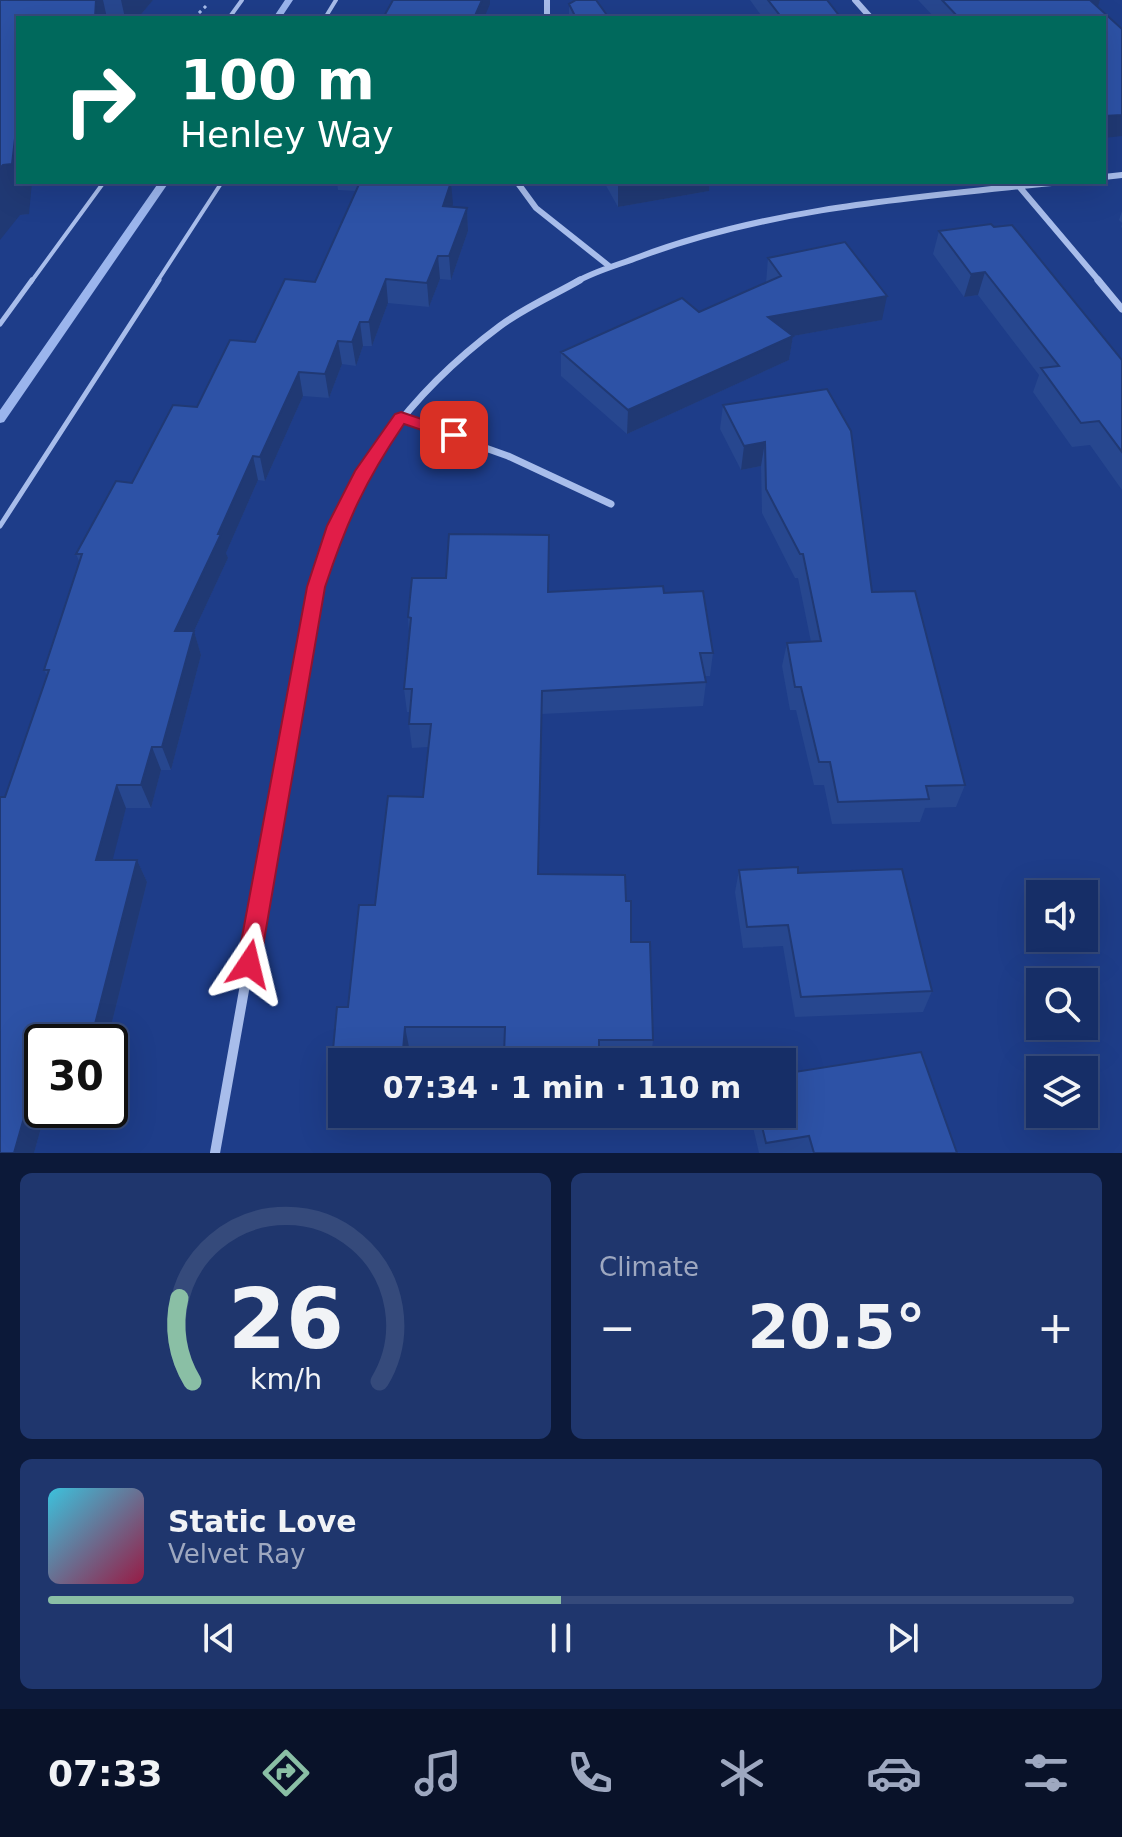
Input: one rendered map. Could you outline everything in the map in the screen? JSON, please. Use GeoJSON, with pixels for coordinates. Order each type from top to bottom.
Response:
{"type":"FeatureCollection","features":[{"type":"Feature","properties":{"kind":"street"},"geometry":{"type":"LineString","coordinates":[[855,0],[869,16]]}},
{"type":"Feature","properties":{"kind":"street"},"geometry":{"type":"LineString","coordinates":[[518,184],[536,208],[609,266]]}},
{"type":"Feature","properties":{"kind":"street"},"geometry":{"type":"LineString","coordinates":[[215,1153],[316,587],[336,526],[363,471],[401,418],[470,348],[514,316],[609,266],[689,238],[799,214],[1018,184],[1122,309]]}},
{"type":"Feature","properties":{"kind":"street"},"geometry":{"type":"LineString","coordinates":[[401,418],[508,453],[558,475],[611,504]]}},
{"type":"Feature","properties":{"kind":"lane"},"geometry":{"type":"LineString","coordinates":[[0,324],[103,184]]}},
{"type":"Feature","properties":{"kind":"lane"},"geometry":{"type":"LineString","coordinates":[[0,526],[221,184]]}},
{"type":"Feature","properties":{"kind":"building"},"geometry":{"type":"Polygon","coordinates":[[[0,0],[96,0],[95,16],[16,16],[16,130],[12,164],[0,168],[0,0]]]}},
{"type":"Feature","properties":{"kind":"building"},"geometry":{"type":"Polygon","coordinates":[[[393,0],[482,0],[475,16],[384,16],[393,0]]]}},
{"type":"Feature","properties":{"kind":"building"},"geometry":{"type":"Polygon","coordinates":[[[576,0],[596,0],[608,16],[575,16],[569,4],[576,0]]]}},
{"type":"Feature","properties":{"kind":"building"},"geometry":{"type":"Polygon","coordinates":[[[768,0],[827,0],[839,16],[780,16],[768,0]]]}},
{"type":"Feature","properties":{"kind":"building"},"geometry":{"type":"Polygon","coordinates":[[[942,0],[1090,0],[1122,29],[1122,115],[1106,116],[1106,16],[957,16],[942,0]]]}},
{"type":"Feature","properties":{"kind":"building"},"geometry":{"type":"Polygon","coordinates":[[[359,184],[450,184],[443,206],[467,208],[449,256],[438,256],[427,283],[386,279],[369,322],[360,322],[352,342],[338,341],[325,374],[299,372],[260,457],[253,456],[218,534],[221,534],[175,631],[194,631],[162,747],[152,747],[141,785],[117,785],[96,860],[137,860],[95,1024],[24,1024],[24,1118],[14,1153],[0,1153],[0,797],[5,797],[49,670],[44,670],[82,554],[76,554],[116,481],[132,483],[173,405],[197,407],[230,340],[255,342],[285,279],[315,282],[359,184]]]}},
{"type":"Feature","properties":{"kind":"building"},"geometry":{"type":"Polygon","coordinates":[[[991,224],[994,227],[1012,225],[1122,360],[1122,452],[1099,421],[1081,423],[1041,368],[1059,366],[985,272],[971,274],[939,231],[991,224]]]}},
{"type":"Feature","properties":{"kind":"building"},"geometry":{"type":"Polygon","coordinates":[[[845,242],[887,296],[768,317],[793,336],[628,410],[561,352],[682,298],[699,312],[781,276],[768,258],[845,242]]]}},
{"type":"Feature","properties":{"kind":"building"},"geometry":{"type":"Polygon","coordinates":[[[827,389],[851,431],[872,592],[915,591],[965,785],[926,786],[929,799],[838,802],[830,762],[819,762],[801,687],[795,687],[787,643],[821,641],[803,554],[800,554],[766,489],[765,442],[744,446],[723,405],[827,389]]]}},
{"type":"Feature","properties":{"kind":"building"},"geometry":{"type":"Polygon","coordinates":[[[449,534],[549,535],[548,592],[663,586],[664,593],[703,591],[713,653],[700,653],[706,682],[542,691],[538,874],[625,875],[626,901],[631,901],[631,942],[650,942],[653,1040],[599,1040],[599,1048],[504,1048],[505,1027],[405,1027],[403,1048],[333,1048],[337,1007],[348,1007],[359,905],[375,905],[388,796],[423,797],[431,724],[409,724],[412,689],[404,689],[412,578],[446,578],[449,534]]]}},
{"type":"Feature","properties":{"kind":"building"},"geometry":{"type":"Polygon","coordinates":[[[798,867],[798,873],[902,869],[932,991],[801,997],[788,925],[747,927],[739,870],[798,867]]]}},
{"type":"Feature","properties":{"kind":"building"},"geometry":{"type":"Polygon","coordinates":[[[921,1052],[957,1153],[814,1153],[809,1136],[766,1143],[762,1128],[796,1128],[796,1072],[921,1052]]]}},
{"type":"Feature","properties":{"kind":"waterway"},"geometry":{"type":"LineString","coordinates":[[278,16],[289,0]]}},
{"type":"Feature","properties":{"kind":"waterway"},"geometry":{"type":"LineString","coordinates":[[0,419],[163,184]]}},
{"type":"Feature","properties":{"kind":"route"},"geometry":{"type":"LineString","coordinates":[[249,964],[316,587],[336,526],[363,471],[401,418],[454,435]]}}]}
